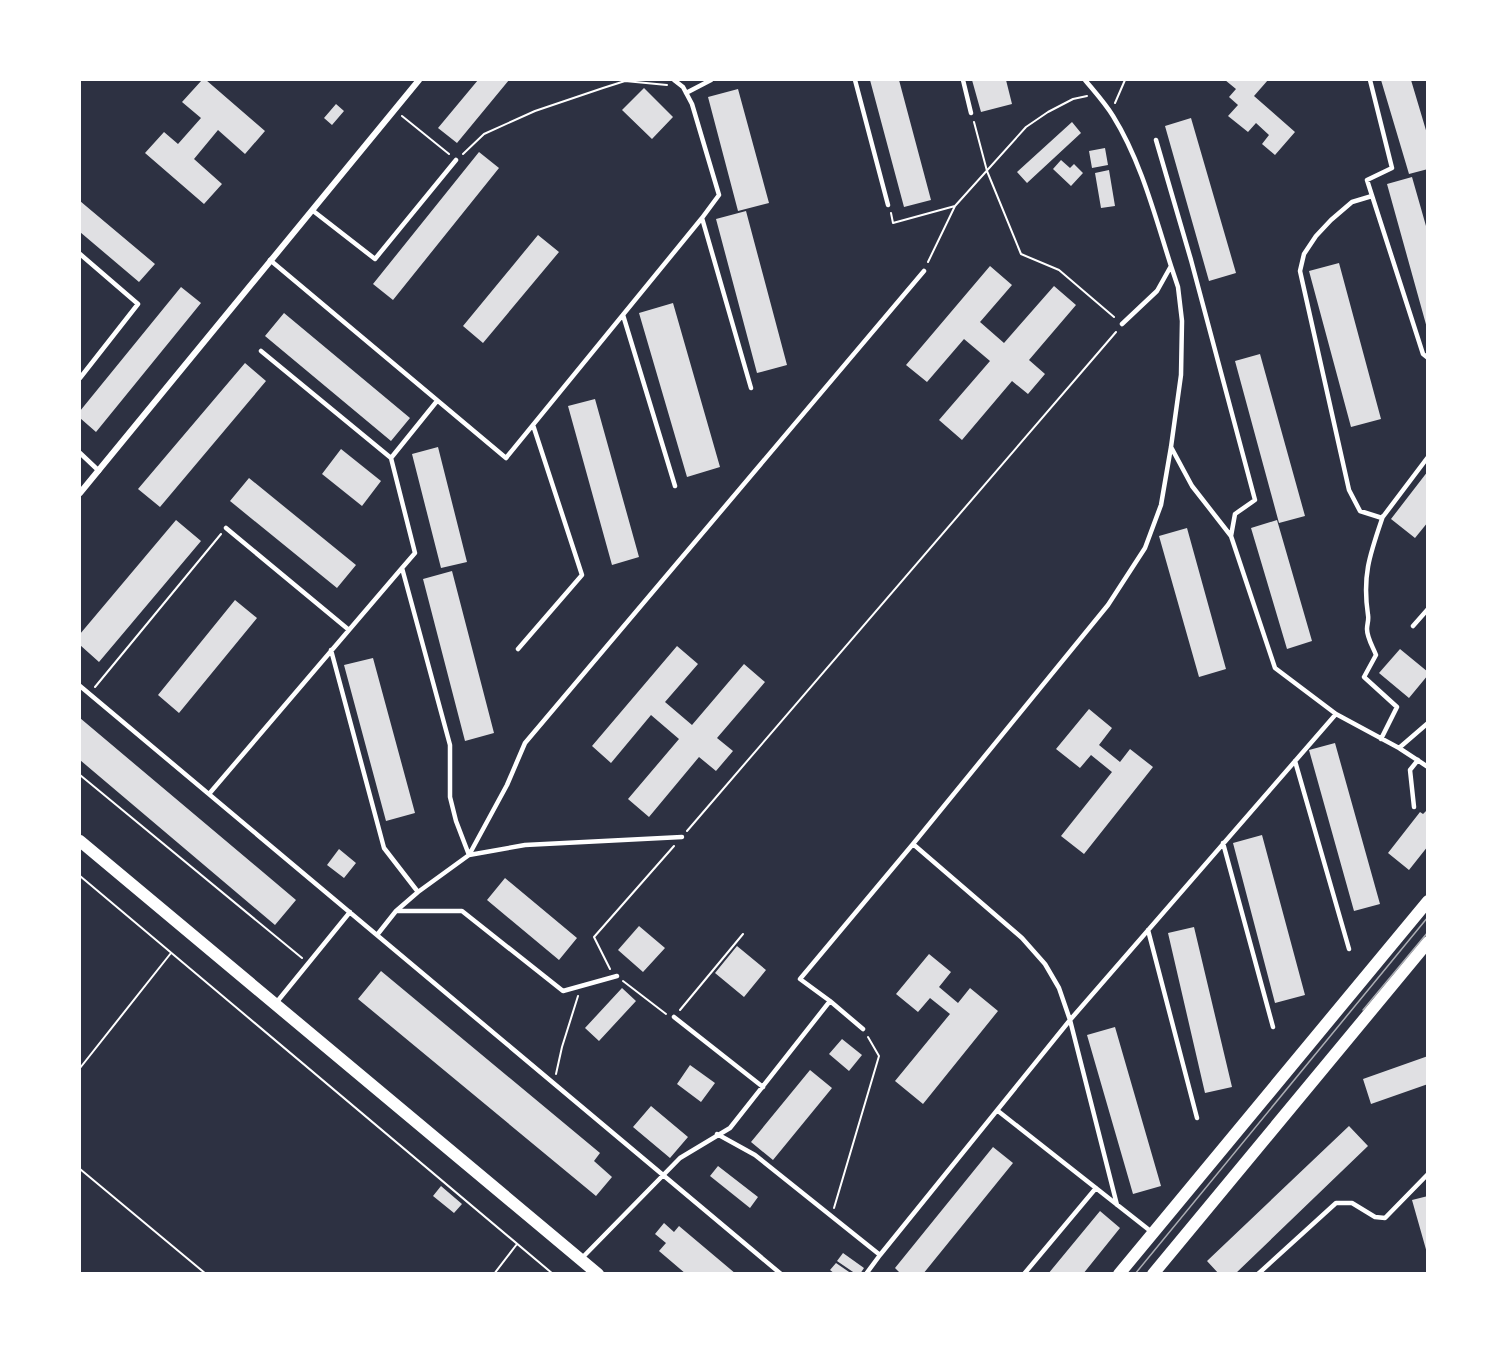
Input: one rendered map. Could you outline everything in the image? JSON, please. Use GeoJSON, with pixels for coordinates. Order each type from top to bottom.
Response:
{"type":"FeatureCollection","features":[{"type":"Feature","properties":{"kind":"main road"},"geometry":{"type":"LineString","coordinates":[[80,841],[598,1274]]}},
{"type":"Feature","properties":{"kind":"main road"},"geometry":{"type":"LineString","coordinates":[[1119,1274],[1428,902]]}},
{"type":"Feature","properties":{"kind":"main road"},"geometry":{"type":"LineString","coordinates":[[1153,1274],[1428,942]]}},
{"type":"Feature","properties":{"kind":"street"},"geometry":{"type":"LineString","coordinates":[[80,493],[419,80]]}},
{"type":"Feature","properties":{"kind":"lane"},"geometry":{"type":"LineString","coordinates":[[270,260],[506,458],[719,195],[692,104],[683,87],[674,80]]}},
{"type":"Feature","properties":{"kind":"lane"},"geometry":{"type":"LineString","coordinates":[[686,93],[711,80]]}},
{"type":"Feature","properties":{"kind":"lane"},"geometry":{"type":"LineString","coordinates":[[855,80],[888,205]]}},
{"type":"Feature","properties":{"kind":"lane"},"geometry":{"type":"LineString","coordinates":[[963,80],[971,113]]}},
{"type":"Feature","properties":{"kind":"lane"},"geometry":{"type":"LineString","coordinates":[[863,1029],[800,979],[1108,605],[1144,548],[1161,505],[1172,447],[1181,375],[1182,321],[1178,287],[1147,191],[1113,115],[1084,80]]}},
{"type":"Feature","properties":{"kind":"lane"},"geometry":{"type":"LineString","coordinates":[[1370,80],[1392,168],[1367,180],[1423,354],[1428,358]]}},
{"type":"Feature","properties":{"kind":"lane"},"geometry":{"type":"LineString","coordinates":[[1156,140],[1191,260],[1255,500],[1234,514],[1231,536]]}},
{"type":"Feature","properties":{"kind":"lane"},"geometry":{"type":"LineString","coordinates":[[312,210],[375,259],[456,160]]}},
{"type":"Feature","properties":{"kind":"lane"},"geometry":{"type":"LineString","coordinates":[[1372,196],[1352,202],[1331,220],[1304,254],[1300,271],[1349,490],[1360,512],[1382,518],[1383,515]]}},
{"type":"Feature","properties":{"kind":"lane"},"geometry":{"type":"LineString","coordinates":[[702,218],[751,388]]}},
{"type":"Feature","properties":{"kind":"lane"},"geometry":{"type":"LineString","coordinates":[[80,254],[138,304],[80,378]]}},
{"type":"Feature","properties":{"kind":"lane"},"geometry":{"type":"LineString","coordinates":[[1122,324],[1157,291],[1171,266]]}},
{"type":"Feature","properties":{"kind":"lane"},"geometry":{"type":"LineString","coordinates":[[377,935],[396,911],[469,855],[507,785],[525,743],[924,271]]}},
{"type":"Feature","properties":{"kind":"lane"},"geometry":{"type":"LineString","coordinates":[[623,315],[675,486]]}},
{"type":"Feature","properties":{"kind":"lane"},"geometry":{"type":"LineString","coordinates":[[209,794],[415,553],[391,458],[261,351]]}},
{"type":"Feature","properties":{"kind":"lane"},"geometry":{"type":"LineString","coordinates":[[391,458],[437,401]]}},
{"type":"Feature","properties":{"kind":"lane"},"geometry":{"type":"LineString","coordinates":[[518,649],[582,575],[533,425]]}},
{"type":"Feature","properties":{"kind":"lane"},"geometry":{"type":"LineString","coordinates":[[1172,447],[1192,486],[1231,536],[1275,668],[1336,714],[1399,748],[1428,767]]}},
{"type":"Feature","properties":{"kind":"lane"},"geometry":{"type":"LineString","coordinates":[[80,453],[99,471]]}},
{"type":"Feature","properties":{"kind":"lane"},"geometry":{"type":"LineString","coordinates":[[1381,739],[1397,707],[1364,677],[1376,656],[1367,632],[1369,618],[1365,600],[1366,573],[1370,552],[1383,515],[1428,456]]}},
{"type":"Feature","properties":{"kind":"lane"},"geometry":{"type":"LineString","coordinates":[[226,528],[349,630]]}},
{"type":"Feature","properties":{"kind":"lane"},"geometry":{"type":"LineString","coordinates":[[402,568],[450,745],[450,797],[469,855]]}},
{"type":"Feature","properties":{"kind":"lane"},"geometry":{"type":"LineString","coordinates":[[1413,626],[1428,609]]}},
{"type":"Feature","properties":{"kind":"lane"},"geometry":{"type":"LineString","coordinates":[[331,650],[384,848],[418,892]]}},
{"type":"Feature","properties":{"kind":"lane"},"geometry":{"type":"LineString","coordinates":[[80,686],[781,1274]]}},
{"type":"Feature","properties":{"kind":"lane"},"geometry":{"type":"LineString","coordinates":[[866,1274],[1070,1020],[1336,714]]}},
{"type":"Feature","properties":{"kind":"lane"},"geometry":{"type":"LineString","coordinates":[[1399,748],[1428,723]]}},
{"type":"Feature","properties":{"kind":"lane"},"geometry":{"type":"LineString","coordinates":[[1414,807],[1410,770],[1418,760]]}},
{"type":"Feature","properties":{"kind":"lane"},"geometry":{"type":"LineString","coordinates":[[1295,761],[1349,949]]}},
{"type":"Feature","properties":{"kind":"lane"},"geometry":{"type":"LineString","coordinates":[[469,855],[525,845],[682,837]]}},
{"type":"Feature","properties":{"kind":"lane"},"geometry":{"type":"LineString","coordinates":[[1223,843],[1273,1027]]}},
{"type":"Feature","properties":{"kind":"lane"},"geometry":{"type":"LineString","coordinates":[[913,844],[1022,938],[1045,964],[1059,988],[1070,1020],[1117,1205]]}},
{"type":"Feature","properties":{"kind":"lane"},"geometry":{"type":"LineString","coordinates":[[396,911],[462,911],[563,991],[617,976]]}},
{"type":"Feature","properties":{"kind":"lane"},"geometry":{"type":"LineString","coordinates":[[276,1004],[350,912]]}},
{"type":"Feature","properties":{"kind":"lane"},"geometry":{"type":"LineString","coordinates":[[1148,930],[1197,1118]]}},
{"type":"Feature","properties":{"kind":"lane"},"geometry":{"type":"LineString","coordinates":[[581,1259],[680,1158],[730,1128],[830,1001]]}},
{"type":"Feature","properties":{"kind":"lane"},"geometry":{"type":"LineString","coordinates":[[675,1017],[763,1087]]}},
{"type":"Feature","properties":{"kind":"lane"},"geometry":{"type":"LineString","coordinates":[[998,1110],[1153,1233]]}},
{"type":"Feature","properties":{"kind":"lane"},"geometry":{"type":"LineString","coordinates":[[717,1134],[755,1155],[880,1255]]}},
{"type":"Feature","properties":{"kind":"lane"},"geometry":{"type":"LineString","coordinates":[[1258,1274],[1336,1203],[1352,1203],[1375,1217],[1385,1218],[1428,1174]]}},
{"type":"Feature","properties":{"kind":"lane"},"geometry":{"type":"LineString","coordinates":[[1024,1274],[1096,1188]]}},
{"type":"Feature","properties":{"kind":"path"},"geometry":{"type":"LineString","coordinates":[[1113,115],[1117,96],[1125,80]]}},
{"type":"Feature","properties":{"kind":"path"},"geometry":{"type":"LineString","coordinates":[[394,110],[456,160],[484,134],[535,111],[625,81],[671,85],[686,93]]}},
{"type":"Feature","properties":{"kind":"path"},"geometry":{"type":"LineString","coordinates":[[924,271],[956,206],[1026,127],[1073,99],[1097,94]]}},
{"type":"Feature","properties":{"kind":"path"},"geometry":{"type":"LineString","coordinates":[[610,970],[594,937],[1122,324],[1059,270],[1021,254],[987,171],[971,113]]}},
{"type":"Feature","properties":{"kind":"path"},"geometry":{"type":"LineString","coordinates":[[888,205],[893,223],[956,206]]}},
{"type":"Feature","properties":{"kind":"path"},"geometry":{"type":"LineString","coordinates":[[89,694],[226,528]]}},
{"type":"Feature","properties":{"kind":"path"},"geometry":{"type":"LineString","coordinates":[[80,775],[308,963]]}},
{"type":"Feature","properties":{"kind":"path"},"geometry":{"type":"LineString","coordinates":[[80,876],[553,1274]]}},
{"type":"Feature","properties":{"kind":"path"},"geometry":{"type":"LineString","coordinates":[[617,976],[662,1012],[675,1017],[743,934]]}},
{"type":"Feature","properties":{"kind":"path"},"geometry":{"type":"LineString","coordinates":[[80,1068],[171,953]]}},
{"type":"Feature","properties":{"kind":"path"},"geometry":{"type":"LineString","coordinates":[[554,1083],[562,1047],[581,986]]}},
{"type":"Feature","properties":{"kind":"path"},"geometry":{"type":"LineString","coordinates":[[831,1216],[879,1056],[863,1029]]}},
{"type":"Feature","properties":{"kind":"path"},"geometry":{"type":"LineString","coordinates":[[80,1169],[206,1274]]}},
{"type":"Feature","properties":{"kind":"path"},"geometry":{"type":"LineString","coordinates":[[494,1274],[518,1244]]}},
{"type":"Feature","properties":{"kind":"building"},"geometry":{"type":"Polygon","coordinates":[[[202,80],[206,80],[265,131],[245,154],[218,130],[194,159],[222,184],[204,204],[145,153],[164,132],[178,144],[201,118],[182,102],[202,80]]]}},
{"type":"Feature","properties":{"kind":"building"},"geometry":{"type":"Polygon","coordinates":[[[478,80],[509,80],[457,143],[438,128],[478,80]]]}},
{"type":"Feature","properties":{"kind":"building"},"geometry":{"type":"Polygon","coordinates":[[[870,80],[899,80],[931,200],[904,207],[870,80]]]}},
{"type":"Feature","properties":{"kind":"building"},"geometry":{"type":"Polygon","coordinates":[[[972,80],[1006,80],[1012,104],[981,112],[972,80]]]}},
{"type":"Feature","properties":{"kind":"building"},"geometry":{"type":"Polygon","coordinates":[[[1225,80],[1268,80],[1254,96],[1295,132],[1275,155],[1262,144],[1269,135],[1256,123],[1248,132],[1228,116],[1238,105],[1229,97],[1236,89],[1225,80]]]}},
{"type":"Feature","properties":{"kind":"building"},"geometry":{"type":"Polygon","coordinates":[[[1381,80],[1411,80],[1428,137],[1428,169],[1409,174],[1381,80]]]}},
{"type":"Feature","properties":{"kind":"building"},"geometry":{"type":"Polygon","coordinates":[[[644,88],[673,117],[652,139],[622,110],[644,88]]]}},
{"type":"Feature","properties":{"kind":"building"},"geometry":{"type":"Polygon","coordinates":[[[738,89],[769,203],[738,211],[708,97],[738,89]]]}},
{"type":"Feature","properties":{"kind":"building"},"geometry":{"type":"Polygon","coordinates":[[[336,104],[344,111],[332,125],[324,118],[336,104]]]}},
{"type":"Feature","properties":{"kind":"building"},"geometry":{"type":"Polygon","coordinates":[[[1191,118],[1236,273],[1209,281],[1165,126],[1191,118]]]}},
{"type":"Feature","properties":{"kind":"building"},"geometry":{"type":"Polygon","coordinates":[[[1072,122],[1081,133],[1027,183],[1017,172],[1072,122]]]}},
{"type":"Feature","properties":{"kind":"building"},"geometry":{"type":"Polygon","coordinates":[[[1105,148],[1108,165],[1092,168],[1089,151],[1105,148]]]}},
{"type":"Feature","properties":{"kind":"building"},"geometry":{"type":"Polygon","coordinates":[[[479,152],[499,168],[393,300],[373,284],[479,152]]]}},
{"type":"Feature","properties":{"kind":"building"},"geometry":{"type":"Polygon","coordinates":[[[1061,160],[1070,168],[1074,164],[1083,173],[1071,186],[1053,169],[1061,160]]]}},
{"type":"Feature","properties":{"kind":"building"},"geometry":{"type":"Polygon","coordinates":[[[1109,170],[1115,206],[1101,208],[1095,173],[1109,170]]]}},
{"type":"Feature","properties":{"kind":"building"},"geometry":{"type":"Polygon","coordinates":[[[1412,177],[1428,233],[1427,328],[1387,184],[1412,177]]]}},
{"type":"Feature","properties":{"kind":"building"},"geometry":{"type":"Polygon","coordinates":[[[80,201],[155,264],[139,282],[80,232],[80,201]]]}},
{"type":"Feature","properties":{"kind":"building"},"geometry":{"type":"Polygon","coordinates":[[[746,211],[787,365],[757,373],[716,219],[746,211]]]}},
{"type":"Feature","properties":{"kind":"building"},"geometry":{"type":"Polygon","coordinates":[[[538,235],[559,252],[483,343],[463,326],[538,235]]]}},
{"type":"Feature","properties":{"kind":"building"},"geometry":{"type":"Polygon","coordinates":[[[1339,263],[1381,419],[1351,427],[1309,271],[1339,263]]]}},
{"type":"Feature","properties":{"kind":"building"},"geometry":{"type":"Polygon","coordinates":[[[990,266],[1012,285],[980,322],[1004,343],[1054,286],[1076,305],[1029,360],[1045,374],[1028,394],[1012,381],[962,440],[939,420],[990,361],[964,339],[927,382],[906,365],[990,266]]]}},
{"type":"Feature","properties":{"kind":"building"},"geometry":{"type":"Polygon","coordinates":[[[181,287],[201,303],[96,432],[80,418],[80,411],[181,287]]]}},
{"type":"Feature","properties":{"kind":"building"},"geometry":{"type":"Polygon","coordinates":[[[673,303],[720,467],[687,477],[639,313],[673,303]]]}},
{"type":"Feature","properties":{"kind":"building"},"geometry":{"type":"Polygon","coordinates":[[[284,313],[410,418],[391,441],[265,336],[284,313]]]}},
{"type":"Feature","properties":{"kind":"building"},"geometry":{"type":"Polygon","coordinates":[[[1260,354],[1305,516],[1279,523],[1235,361],[1260,354]]]}},
{"type":"Feature","properties":{"kind":"building"},"geometry":{"type":"Polygon","coordinates":[[[245,363],[266,381],[160,507],[138,489],[245,363]]]}},
{"type":"Feature","properties":{"kind":"building"},"geometry":{"type":"Polygon","coordinates":[[[595,399],[639,557],[612,565],[568,406],[595,399]]]}},
{"type":"Feature","properties":{"kind":"building"},"geometry":{"type":"Polygon","coordinates":[[[438,447],[467,562],[441,568],[412,454],[438,447]]]}},
{"type":"Feature","properties":{"kind":"building"},"geometry":{"type":"Polygon","coordinates":[[[341,449],[381,481],[362,506],[322,474],[341,449]]]}},
{"type":"Feature","properties":{"kind":"building"},"geometry":{"type":"Polygon","coordinates":[[[1428,471],[1428,522],[1415,538],[1391,519],[1428,471]]]}},
{"type":"Feature","properties":{"kind":"building"},"geometry":{"type":"Polygon","coordinates":[[[249,478],[356,565],[337,588],[230,501],[249,478]]]}},
{"type":"Feature","properties":{"kind":"building"},"geometry":{"type":"Polygon","coordinates":[[[176,520],[201,541],[99,662],[80,645],[80,634],[176,520]]]}},
{"type":"Feature","properties":{"kind":"building"},"geometry":{"type":"Polygon","coordinates":[[[1277,520],[1312,641],[1287,649],[1251,528],[1277,520]]]}},
{"type":"Feature","properties":{"kind":"building"},"geometry":{"type":"Polygon","coordinates":[[[1187,528],[1226,669],[1199,677],[1159,536],[1187,528]]]}},
{"type":"Feature","properties":{"kind":"building"},"geometry":{"type":"Polygon","coordinates":[[[452,571],[494,733],[465,741],[423,579],[452,571]]]}},
{"type":"Feature","properties":{"kind":"building"},"geometry":{"type":"Polygon","coordinates":[[[235,600],[257,618],[179,713],[158,695],[235,600]]]}},
{"type":"Feature","properties":{"kind":"building"},"geometry":{"type":"Polygon","coordinates":[[[677,646],[698,664],[665,702],[692,725],[744,664],[765,682],[717,738],[733,751],[716,771],[699,757],[649,817],[628,799],[679,739],[651,715],[611,763],[592,746],[677,646]]]}},
{"type":"Feature","properties":{"kind":"building"},"geometry":{"type":"Polygon","coordinates":[[[1400,649],[1428,672],[1409,698],[1379,673],[1400,649]]]}},
{"type":"Feature","properties":{"kind":"building"},"geometry":{"type":"Polygon","coordinates":[[[373,658],[415,813],[386,821],[344,665],[373,658]]]}},
{"type":"Feature","properties":{"kind":"building"},"geometry":{"type":"Polygon","coordinates":[[[1089,709],[1112,728],[1099,745],[1120,762],[1130,749],[1153,767],[1084,854],[1061,836],[1112,772],[1091,755],[1080,768],[1056,749],[1089,709]]]}},
{"type":"Feature","properties":{"kind":"building"},"geometry":{"type":"Polygon","coordinates":[[[80,718],[296,900],[275,925],[80,760],[80,718]]]}},
{"type":"Feature","properties":{"kind":"building"},"geometry":{"type":"Polygon","coordinates":[[[1335,743],[1380,904],[1354,911],[1309,750],[1335,743]]]}},
{"type":"Feature","properties":{"kind":"building"},"geometry":{"type":"Polygon","coordinates":[[[1428,809],[1428,846],[1409,870],[1388,853],[1420,812],[1423,814],[1428,809]]]}},
{"type":"Feature","properties":{"kind":"building"},"geometry":{"type":"Polygon","coordinates":[[[1262,835],[1305,995],[1275,1003],[1233,843],[1262,835]]]}},
{"type":"Feature","properties":{"kind":"building"},"geometry":{"type":"Polygon","coordinates":[[[339,849],[356,863],[344,878],[327,865],[339,849]]]}},
{"type":"Feature","properties":{"kind":"building"},"geometry":{"type":"Polygon","coordinates":[[[505,878],[577,938],[559,960],[487,900],[505,878]]]}},
{"type":"Feature","properties":{"kind":"building"},"geometry":{"type":"Polygon","coordinates":[[[639,926],[665,948],[643,972],[618,950],[639,926]]]}},
{"type":"Feature","properties":{"kind":"building"},"geometry":{"type":"Polygon","coordinates":[[[1194,927],[1232,1087],[1205,1093],[1168,933],[1194,927]]]}},
{"type":"Feature","properties":{"kind":"building"},"geometry":{"type":"Polygon","coordinates":[[[737,946],[766,970],[744,997],[715,973],[737,946]]]}},
{"type":"Feature","properties":{"kind":"building"},"geometry":{"type":"Polygon","coordinates":[[[929,954],[951,972],[939,987],[958,1003],[970,988],[998,1011],[923,1104],[895,1081],[950,1014],[930,998],[918,1012],[896,994],[929,954]]]}},
{"type":"Feature","properties":{"kind":"building"},"geometry":{"type":"Polygon","coordinates":[[[381,971],[600,1153],[594,1161],[612,1177],[596,1196],[358,999],[381,971]]]}},
{"type":"Feature","properties":{"kind":"building"},"geometry":{"type":"Polygon","coordinates":[[[622,988],[636,1001],[599,1041],[585,1028],[622,988]]]}},
{"type":"Feature","properties":{"kind":"building"},"geometry":{"type":"Polygon","coordinates":[[[1115,1027],[1161,1186],[1133,1194],[1087,1035],[1115,1027]]]}},
{"type":"Feature","properties":{"kind":"building"},"geometry":{"type":"Polygon","coordinates":[[[842,1039],[862,1055],[849,1071],[829,1054],[842,1039]]]}},
{"type":"Feature","properties":{"kind":"building"},"geometry":{"type":"Polygon","coordinates":[[[1428,1056],[1428,1084],[1371,1104],[1363,1079],[1428,1056]]]}},
{"type":"Feature","properties":{"kind":"building"},"geometry":{"type":"Polygon","coordinates":[[[690,1065],[715,1083],[701,1102],[677,1084],[690,1065]]]}},
{"type":"Feature","properties":{"kind":"building"},"geometry":{"type":"Polygon","coordinates":[[[810,1070],[832,1088],[773,1160],[751,1142],[810,1070]]]}},
{"type":"Feature","properties":{"kind":"building"},"geometry":{"type":"Polygon","coordinates":[[[651,1106],[688,1137],[670,1158],[633,1127],[651,1106]]]}},
{"type":"Feature","properties":{"kind":"building"},"geometry":{"type":"Polygon","coordinates":[[[1349,1126],[1368,1146],[1235,1274],[1219,1274],[1207,1261],[1349,1126]]]}},
{"type":"Feature","properties":{"kind":"building"},"geometry":{"type":"Polygon","coordinates":[[[993,1147],[1013,1163],[923,1274],[901,1274],[895,1268],[993,1147]]]}},
{"type":"Feature","properties":{"kind":"building"},"geometry":{"type":"Polygon","coordinates":[[[718,1166],[758,1197],[750,1208],[710,1176],[718,1166]]]}},
{"type":"Feature","properties":{"kind":"building"},"geometry":{"type":"Polygon","coordinates":[[[441,1186],[462,1204],[454,1213],[433,1196],[441,1186]]]}},
{"type":"Feature","properties":{"kind":"building"},"geometry":{"type":"Polygon","coordinates":[[[1428,1196],[1428,1253],[1427,1253],[1412,1200],[1428,1196]]]}},
{"type":"Feature","properties":{"kind":"building"},"geometry":{"type":"Polygon","coordinates":[[[1100,1211],[1120,1228],[1083,1274],[1048,1274],[1100,1211]]]}},
{"type":"Feature","properties":{"kind":"building"},"geometry":{"type":"Polygon","coordinates":[[[664,1223],[674,1232],[679,1226],[736,1274],[686,1274],[659,1251],[666,1243],[655,1234],[664,1223]]]}},
{"type":"Feature","properties":{"kind":"building"},"geometry":{"type":"Polygon","coordinates":[[[843,1253],[864,1268],[860,1274],[856,1274],[837,1261],[843,1253]]]}},
{"type":"Feature","properties":{"kind":"building"},"geometry":{"type":"Polygon","coordinates":[[[836,1263],[852,1274],[835,1274],[830,1270],[836,1263]]]}},
{"type":"Feature","properties":{"kind":"tram line"},"geometry":{"type":"LineString","coordinates":[[1135,1274],[1428,917]]}},
{"type":"Feature","properties":{"kind":"tram line"},"geometry":{"type":"LineString","coordinates":[[1363,1010],[1428,932]]}}]}
